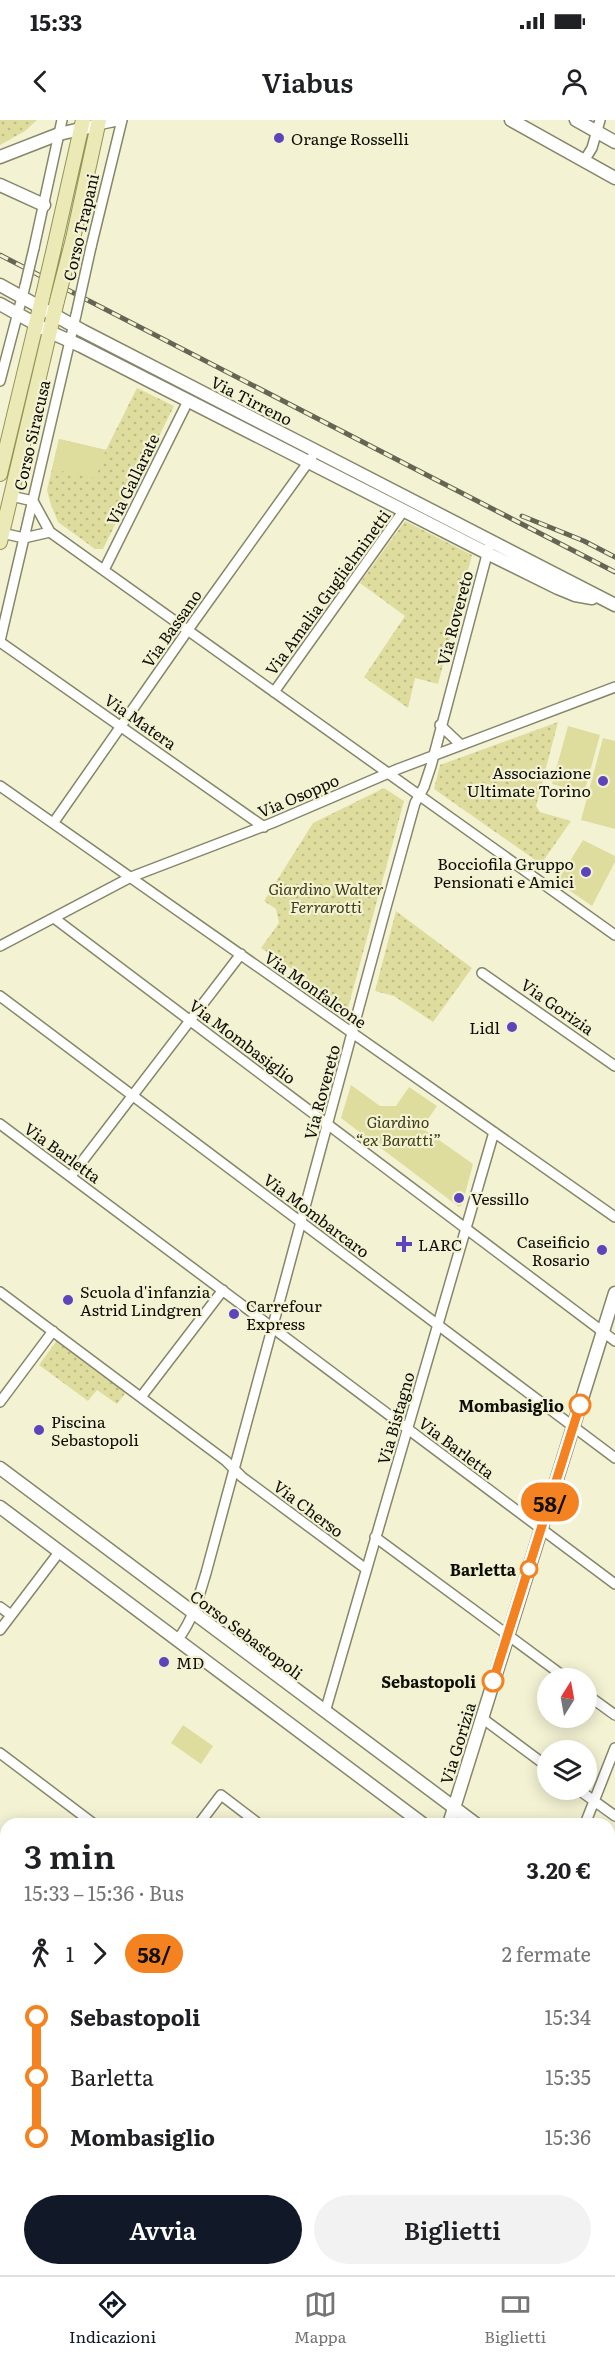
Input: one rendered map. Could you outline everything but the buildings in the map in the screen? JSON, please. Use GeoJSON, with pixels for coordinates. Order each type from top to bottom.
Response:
{"type":"FeatureCollection","features":[{"type":"Feature","properties":{"kind":"main road","name":"Corso Trapani"},"geometry":{"type":"LineString","coordinates":[[50,333],[99,123]]}},
{"type":"Feature","properties":{"kind":"main road","name":"Corso Trapani"},"geometry":{"type":"LineString","coordinates":[[36,325],[82,124]]}},
{"type":"Feature","properties":{"kind":"main road","name":"Corso Siracusa"},"geometry":{"type":"LineString","coordinates":[[0,474],[36,325]]}},
{"type":"Feature","properties":{"kind":"main road","name":"Corso Siracusa"},"geometry":{"type":"LineString","coordinates":[[1,537],[50,333]]}},
{"type":"Feature","properties":{"kind":"street"},"geometry":{"type":"LineString","coordinates":[[0,381],[44,205],[62,120]]}},
{"type":"Feature","properties":{"kind":"street"},"geometry":{"type":"LineString","coordinates":[[0,156],[82,124],[122,120]]}},
{"type":"Feature","properties":{"kind":"street","name":"Corso Trapani"},"geometry":{"type":"LineString","coordinates":[[70,341],[122,120]]}},
{"type":"Feature","properties":{"kind":"street"},"geometry":{"type":"LineString","coordinates":[[512,120],[615,178]]}},
{"type":"Feature","properties":{"kind":"street"},"geometry":{"type":"LineString","coordinates":[[576,120],[599,126],[615,142]]}},
{"type":"Feature","properties":{"kind":"street"},"geometry":{"type":"LineString","coordinates":[[584,161],[599,126]]}},
{"type":"Feature","properties":{"kind":"street"},"geometry":{"type":"LineString","coordinates":[[0,184],[44,205]]}},
{"type":"Feature","properties":{"kind":"street","name":"Via Tirreno"},"geometry":{"type":"LineString","coordinates":[[0,285],[42,301],[54,316],[75,321],[404,510],[611,603]]}},
{"type":"Feature","properties":{"kind":"street","name":"Via Tirreno"},"geometry":{"type":"LineString","coordinates":[[0,304],[50,333],[188,401],[312,457],[489,548]]}},
{"type":"Feature","properties":{"kind":"street","name":"Corso Siracusa"},"geometry":{"type":"LineString","coordinates":[[0,641],[70,341]]}},
{"type":"Feature","properties":{"kind":"street","name":"Via Gallarate"},"geometry":{"type":"LineString","coordinates":[[104,570],[188,401]]}},
{"type":"Feature","properties":{"kind":"street","name":"Via Bassano"},"geometry":{"type":"LineString","coordinates":[[54,822],[187,630],[312,457]]}},
{"type":"Feature","properties":{"kind":"street"},"geometry":{"type":"LineString","coordinates":[[11,496],[33,501]]}},
{"type":"Feature","properties":{"kind":"street","name":"Via Amalia Guglielminetti"},"geometry":{"type":"LineString","coordinates":[[33,501],[50,532],[615,935]]}},
{"type":"Feature","properties":{"kind":"street","name":"Via Amalia Guglielminetti"},"geometry":{"type":"LineString","coordinates":[[274,692],[404,510]]}},
{"type":"Feature","properties":{"kind":"street"},"geometry":{"type":"LineString","coordinates":[[1,537],[24,538],[50,532]]}},
{"type":"Feature","properties":{"kind":"street","name":"Via Rovereto"},"geometry":{"type":"LineString","coordinates":[[178,1639],[193,1614],[206,1573],[353,1033],[419,794],[424,787],[433,755],[489,548]]}},
{"type":"Feature","properties":{"kind":"street","name":"Via Matera"},"geometry":{"type":"LineString","coordinates":[[0,641],[264,827]]}},
{"type":"Feature","properties":{"kind":"street","name":"Via Osoppo"},"geometry":{"type":"LineString","coordinates":[[0,946],[131,877],[264,827],[433,755],[615,687]]}},
{"type":"Feature","properties":{"kind":"street"},"geometry":{"type":"LineString","coordinates":[[440,725],[461,745]]}},
{"type":"Feature","properties":{"kind":"street","name":"Via Monfalcone"},"geometry":{"type":"LineString","coordinates":[[0,786],[615,1217]]}},
{"type":"Feature","properties":{"kind":"street","name":"Via Mombasiglio"},"geometry":{"type":"LineString","coordinates":[[54,918],[615,1341]]}},
{"type":"Feature","properties":{"kind":"street"},"geometry":{"type":"LineString","coordinates":[[71,1176],[241,954]]}},
{"type":"Feature","properties":{"kind":"street","name":"Via Gorizia"},"geometry":{"type":"LineString","coordinates":[[482,973],[615,1066]]}},
{"type":"Feature","properties":{"kind":"street","name":"Via Mombarcaro"},"geometry":{"type":"LineString","coordinates":[[0,996],[615,1458]]}},
{"type":"Feature","properties":{"kind":"street","name":"Via Barletta"},"geometry":{"type":"LineString","coordinates":[[0,1124],[615,1584]]}},
{"type":"Feature","properties":{"kind":"street","name":"Via Bistagno"},"geometry":{"type":"LineString","coordinates":[[325,1712],[494,1132]]}},
{"type":"Feature","properties":{"kind":"street"},"geometry":{"type":"LineString","coordinates":[[141,1397],[223,1290]]}},
{"type":"Feature","properties":{"kind":"street"},"geometry":{"type":"LineString","coordinates":[[0,1292],[234,1469]]}},
{"type":"Feature","properties":{"kind":"street","name":"Via Gorizia"},"geometry":{"type":"LineString","coordinates":[[451,1818],[615,1293]]}},
{"type":"Feature","properties":{"kind":"street"},"geometry":{"type":"LineString","coordinates":[[0,1402],[53,1331]]}},
{"type":"Feature","properties":{"kind":"street","name":"Corso Sebastopoli"},"geometry":{"type":"LineString","coordinates":[[0,1468],[468,1818]]}},
{"type":"Feature","properties":{"kind":"street","name":"Via Cherso"},"geometry":{"type":"LineString","coordinates":[[234,1469],[366,1569]]}},
{"type":"Feature","properties":{"kind":"street"},"geometry":{"type":"LineString","coordinates":[[0,1507],[415,1818]]}},
{"type":"Feature","properties":{"kind":"street"},"geometry":{"type":"LineString","coordinates":[[375,1536],[553,1668]]}},
{"type":"Feature","properties":{"kind":"street"},"geometry":{"type":"LineString","coordinates":[[0,1630],[60,1551]]}},
{"type":"Feature","properties":{"kind":"street"},"geometry":{"type":"LineString","coordinates":[[0,1607],[11,1615]]}},
{"type":"Feature","properties":{"kind":"street"},"geometry":{"type":"LineString","coordinates":[[597,1702],[615,1715]]}},
{"type":"Feature","properties":{"kind":"street"},"geometry":{"type":"LineString","coordinates":[[482,1718],[537,1759]]}},
{"type":"Feature","properties":{"kind":"street"},"geometry":{"type":"LineString","coordinates":[[587,1818],[615,1748]]}},
{"type":"Feature","properties":{"kind":"street"},"geometry":{"type":"LineString","coordinates":[[0,1753],[86,1818]]}},
{"type":"Feature","properties":{"kind":"street"},"geometry":{"type":"LineString","coordinates":[[204,1818],[221,1795],[252,1818]]}},
{"type":"Feature","properties":{"kind":"street"},"geometry":{"type":"LineString","coordinates":[[594,1801],[615,1816]]}},
{"type":"Feature","properties":{"kind":"green space"},"geometry":{"type":"Polygon","coordinates":[[[0,120],[37,120],[25,131],[0,145],[0,120]]]}},
{"type":"Feature","properties":{"kind":"green space"},"geometry":{"type":"Polygon","coordinates":[[[137,388],[174,406],[103,549],[95,549],[58,522],[50,502],[47,490],[59,439],[106,450],[137,388]]]}},
{"type":"Feature","properties":{"kind":"green space"},"geometry":{"type":"Polygon","coordinates":[[[59,439],[106,450],[94,478],[52,469],[59,439]]]}},
{"type":"Feature","properties":{"kind":"green space"},"geometry":{"type":"Polygon","coordinates":[[[405,521],[472,555],[438,684],[415,678],[408,708],[364,677],[405,616],[360,583],[405,521]]]}},
{"type":"Feature","properties":{"kind":"green space"},"geometry":{"type":"Polygon","coordinates":[[[558,722],[536,806],[540,812],[571,821],[541,864],[434,789],[440,765],[558,722]]]}},
{"type":"Feature","properties":{"kind":"green space"},"geometry":{"type":"Polygon","coordinates":[[[568,726],[600,735],[584,793],[552,784],[568,726]]]}},
{"type":"Feature","properties":{"kind":"green space","name":"Associazione Ultimate Torino"},"geometry":{"type":"Polygon","coordinates":[[[603,738],[615,741],[615,829],[581,820],[603,738]]]}},
{"type":"Feature","properties":{"kind":"green space"},"geometry":{"type":"Polygon","coordinates":[[[522,759],[542,765],[533,799],[512,794],[522,759]]]}},
{"type":"Feature","properties":{"kind":"green space","name":"Giardino Walter Ferrarotti"},"geometry":{"type":"Polygon","coordinates":[[[384,788],[404,801],[348,1008],[261,948],[279,923],[276,909],[264,901],[313,823],[384,788]]]}},
{"type":"Feature","properties":{"kind":"green space","name":"Bocciofila Gruppo Pensionati e Amici"},"geometry":{"type":"Polygon","coordinates":[[[583,840],[615,856],[615,862],[592,906],[557,882],[583,840]]]}},
{"type":"Feature","properties":{"kind":"green space"},"geometry":{"type":"Polygon","coordinates":[[[396,911],[472,968],[433,1022],[394,996],[375,991],[396,911]]]}},
{"type":"Feature","properties":{"kind":"green space","name":"Giardino “ex Baratti”"},"geometry":{"type":"Polygon","coordinates":[[[351,1085],[380,1106],[396,1106],[409,1087],[437,1106],[422,1128],[473,1164],[462,1205],[459,1207],[341,1118],[351,1085]]]}},
{"type":"Feature","properties":{"kind":"green space"},"geometry":{"type":"Polygon","coordinates":[[[58,1339],[127,1391],[117,1404],[97,1390],[88,1401],[39,1365],[58,1339]]]}},
{"type":"Feature","properties":{"kind":"green space"},"geometry":{"type":"Polygon","coordinates":[[[183,1725],[213,1746],[201,1764],[171,1743],[183,1725]]]}},
{"type":"Feature","properties":{"kind":"railway"},"geometry":{"type":"LineString","coordinates":[[0,255],[615,572]]}},
{"type":"Feature","properties":{"kind":"railway"},"geometry":{"type":"LineString","coordinates":[[522,516],[584,541],[615,557]]}},
{"type":"Feature","properties":{"kind":"bus line","name":"58/"},"geometry":{"type":"LineString","coordinates":[[493,1681],[580,1405]]}},
{"type":"Feature","properties":{"kind":"place","name":"Orange Rosselli"},"geometry":{"type":"Point","coordinates":[279,138]}},
{"type":"Feature","properties":{"kind":"place","name":"Associazione Ultimate Torino"},"geometry":{"type":"Point","coordinates":[603,781]}},
{"type":"Feature","properties":{"kind":"place","name":"Bocciofila Gruppo Pensionati e Amici"},"geometry":{"type":"Point","coordinates":[586,872]}},
{"type":"Feature","properties":{"kind":"place","name":"Lidl"},"geometry":{"type":"Point","coordinates":[512,1027]}},
{"type":"Feature","properties":{"kind":"place","name":"Vessillo"},"geometry":{"type":"Point","coordinates":[459,1198]}},
{"type":"Feature","properties":{"kind":"place","name":"LARC"},"geometry":{"type":"Point","coordinates":[404,1244]}},
{"type":"Feature","properties":{"kind":"place","name":"Caseificio Rosario"},"geometry":{"type":"Point","coordinates":[602,1250]}},
{"type":"Feature","properties":{"kind":"place","name":"Scuola d'infanzia Astrid Lindgren"},"geometry":{"type":"Point","coordinates":[68,1300]}},
{"type":"Feature","properties":{"kind":"place","name":"Carrefour Express"},"geometry":{"type":"Point","coordinates":[234,1314]}},
{"type":"Feature","properties":{"kind":"place","name":"Mombasiglio"},"geometry":{"type":"Point","coordinates":[580,1405]}},
{"type":"Feature","properties":{"kind":"place","name":"Piscina Sebastopoli"},"geometry":{"type":"Point","coordinates":[39,1430]}},
{"type":"Feature","properties":{"kind":"place","name":"Barletta"},"geometry":{"type":"Point","coordinates":[529,1569]}},
{"type":"Feature","properties":{"kind":"place","name":"MD"},"geometry":{"type":"Point","coordinates":[164,1662]}},
{"type":"Feature","properties":{"kind":"place","name":"Sebastopoli"},"geometry":{"type":"Point","coordinates":[493,1681]}}]}
